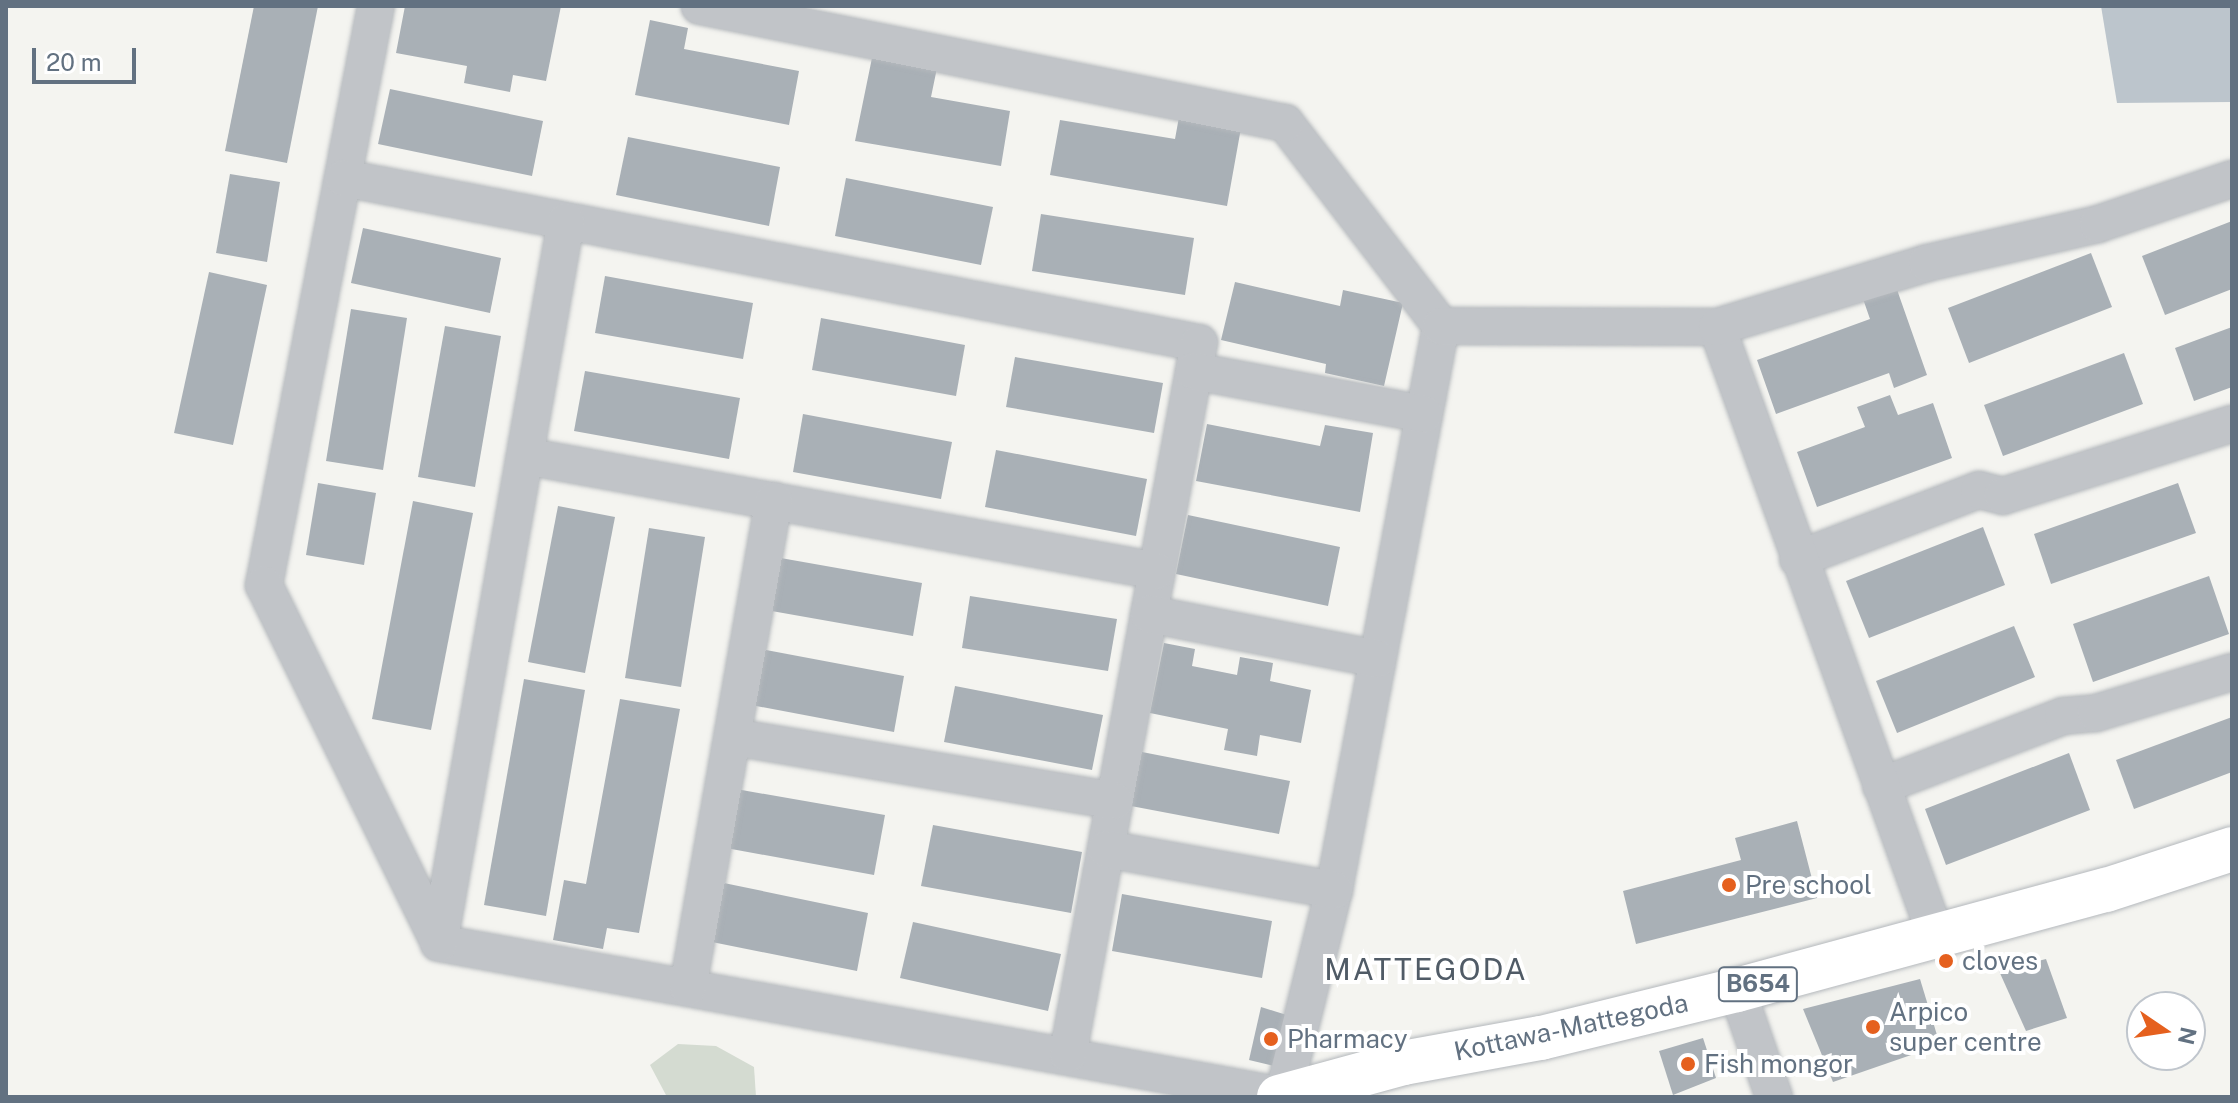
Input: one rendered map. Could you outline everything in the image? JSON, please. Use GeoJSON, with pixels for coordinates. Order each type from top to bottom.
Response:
{"type":"FeatureCollection","features":[{"type":"Feature","properties":{"kind":"main road","name":"Kottawa-Mattegoda"},"geometry":{"type":"LineString","coordinates":[[1281,1096],[1403,1063],[1541,1038],[1737,990],[1935,933],[2106,890],[2232,849]]}},
{"type":"Feature","properties":{"kind":"street"},"geometry":{"type":"LineString","coordinates":[[376,6],[264,585],[439,943]]}},
{"type":"Feature","properties":{"kind":"street"},"geometry":{"type":"LineString","coordinates":[[439,943],[1068,1054],[1281,1096],[1334,890],[1441,326],[1285,123],[700,6]]}},
{"type":"Feature","properties":{"kind":"street"},"geometry":{"type":"LineString","coordinates":[[344,178],[1199,343],[1068,1054]]}},
{"type":"Feature","properties":{"kind":"street"},"geometry":{"type":"LineString","coordinates":[[1441,326],[1717,327],[1927,263],[2098,224],[2232,179]]}},
{"type":"Feature","properties":{"kind":"street"},"geometry":{"type":"LineString","coordinates":[[439,943],[566,221]]}},
{"type":"Feature","properties":{"kind":"street"},"geometry":{"type":"LineString","coordinates":[[1717,327],[1935,933]]}},
{"type":"Feature","properties":{"kind":"street"},"geometry":{"type":"LineString","coordinates":[[1194,371],[1424,414]]}},
{"type":"Feature","properties":{"kind":"street"},"geometry":{"type":"LineString","coordinates":[[1798,559],[1979,490],[2003,496],[2232,424]]}},
{"type":"Feature","properties":{"kind":"street"},"geometry":{"type":"LineString","coordinates":[[525,456],[1157,571]]}},
{"type":"Feature","properties":{"kind":"street"},"geometry":{"type":"LineString","coordinates":[[688,987],[774,501]]}},
{"type":"Feature","properties":{"kind":"street"},"geometry":{"type":"LineString","coordinates":[[1149,614],[1378,659]]}},
{"type":"Feature","properties":{"kind":"street"},"geometry":{"type":"LineString","coordinates":[[1881,786],[2063,716],[2096,713],[2232,672]]}},
{"type":"Feature","properties":{"kind":"street"},"geometry":{"type":"LineString","coordinates":[[733,737],[1115,801]]}},
{"type":"Feature","properties":{"kind":"street"},"geometry":{"type":"LineString","coordinates":[[1106,849],[1334,890]]}},
{"type":"Feature","properties":{"kind":"street"},"geometry":{"type":"LineString","coordinates":[[1737,990],[1774,1097]]}},
{"type":"Feature","properties":{"kind":"shaded area"},"geometry":{"type":"Polygon","coordinates":[[[2101,6],[2232,6],[2232,102],[2117,103],[2101,6]]]}},
{"type":"Feature","properties":{"kind":"shaded area"},"geometry":{"type":"Polygon","coordinates":[[[678,1044],[716,1046],[754,1067],[756,1097],[667,1097],[650,1065],[678,1044]]]}},
{"type":"Feature","properties":{"kind":"building"},"geometry":{"type":"Polygon","coordinates":[[[254,6],[318,6],[287,163],[225,151],[254,6]]]}},
{"type":"Feature","properties":{"kind":"building"},"geometry":{"type":"Polygon","coordinates":[[[405,6],[561,6],[546,81],[513,75],[510,92],[464,83],[467,66],[396,53],[405,6]]]}},
{"type":"Feature","properties":{"kind":"building"},"geometry":{"type":"Polygon","coordinates":[[[650,20],[688,28],[684,49],[799,71],[789,125],[635,95],[650,20]]]}},
{"type":"Feature","properties":{"kind":"building"},"geometry":{"type":"Polygon","coordinates":[[[873,53],[937,68],[931,97],[1010,111],[1001,166],[855,141],[873,53]]]}},
{"type":"Feature","properties":{"kind":"building"},"geometry":{"type":"Polygon","coordinates":[[[390,89],[543,121],[532,176],[378,144],[390,89]]]}},
{"type":"Feature","properties":{"kind":"building"},"geometry":{"type":"Polygon","coordinates":[[[1179,117],[1241,128],[1227,206],[1050,175],[1060,120],[1175,139],[1179,117]]]}},
{"type":"Feature","properties":{"kind":"building"},"geometry":{"type":"Polygon","coordinates":[[[628,137],[780,167],[769,226],[616,195],[628,137]]]}},
{"type":"Feature","properties":{"kind":"building"},"geometry":{"type":"Polygon","coordinates":[[[230,174],[280,182],[267,262],[216,253],[230,174]]]}},
{"type":"Feature","properties":{"kind":"building"},"geometry":{"type":"Polygon","coordinates":[[[846,178],[993,207],[981,265],[835,236],[846,178]]]}},
{"type":"Feature","properties":{"kind":"building"},"geometry":{"type":"Polygon","coordinates":[[[1041,214],[1194,238],[1185,295],[1032,271],[1041,214]]]}},
{"type":"Feature","properties":{"kind":"building"},"geometry":{"type":"Polygon","coordinates":[[[2232,221],[2232,289],[2165,315],[2142,256],[2232,221]]]}},
{"type":"Feature","properties":{"kind":"building"},"geometry":{"type":"Polygon","coordinates":[[[363,228],[501,258],[490,313],[351,283],[363,228]]]}},
{"type":"Feature","properties":{"kind":"building"},"geometry":{"type":"Polygon","coordinates":[[[2091,253],[2112,307],[1969,363],[1948,308],[2091,253]]]}},
{"type":"Feature","properties":{"kind":"building"},"geometry":{"type":"Polygon","coordinates":[[[209,272],[267,285],[233,445],[174,433],[209,272]]]}},
{"type":"Feature","properties":{"kind":"building"},"geometry":{"type":"Polygon","coordinates":[[[605,276],[753,303],[743,359],[595,333],[605,276]]]}},
{"type":"Feature","properties":{"kind":"building"},"geometry":{"type":"Polygon","coordinates":[[[1235,282],[1340,306],[1343,290],[1403,303],[1384,386],[1325,373],[1326,364],[1221,340],[1235,282]]]}},
{"type":"Feature","properties":{"kind":"building"},"geometry":{"type":"Polygon","coordinates":[[[1895,284],[1927,375],[1894,388],[1889,373],[1776,414],[1757,360],[1870,319],[1862,296],[1895,284]]]}},
{"type":"Feature","properties":{"kind":"building"},"geometry":{"type":"Polygon","coordinates":[[[351,309],[407,318],[383,470],[326,461],[351,309]]]}},
{"type":"Feature","properties":{"kind":"building"},"geometry":{"type":"Polygon","coordinates":[[[821,318],[965,345],[956,396],[812,370],[821,318]]]}},
{"type":"Feature","properties":{"kind":"building"},"geometry":{"type":"Polygon","coordinates":[[[445,326],[501,336],[475,487],[418,477],[445,326]]]}},
{"type":"Feature","properties":{"kind":"building"},"geometry":{"type":"Polygon","coordinates":[[[2232,327],[2232,387],[2194,401],[2175,348],[2232,327]]]}},
{"type":"Feature","properties":{"kind":"building"},"geometry":{"type":"Polygon","coordinates":[[[2124,353],[2143,404],[2003,456],[1984,405],[2124,353]]]}},
{"type":"Feature","properties":{"kind":"building"},"geometry":{"type":"Polygon","coordinates":[[[1015,357],[1163,383],[1154,433],[1006,407],[1015,357]]]}},
{"type":"Feature","properties":{"kind":"building"},"geometry":{"type":"Polygon","coordinates":[[[585,371],[740,398],[729,459],[574,431],[585,371]]]}},
{"type":"Feature","properties":{"kind":"building"},"geometry":{"type":"Polygon","coordinates":[[[1890,395],[1898,415],[1933,403],[1952,458],[1817,507],[1797,452],[1865,427],[1857,407],[1890,395]]]}},
{"type":"Feature","properties":{"kind":"building"},"geometry":{"type":"Polygon","coordinates":[[[803,414],[952,442],[941,499],[793,472],[803,414]]]}},
{"type":"Feature","properties":{"kind":"building"},"geometry":{"type":"Polygon","coordinates":[[[1207,424],[1320,446],[1325,425],[1373,433],[1360,512],[1196,481],[1207,424]]]}},
{"type":"Feature","properties":{"kind":"building"},"geometry":{"type":"Polygon","coordinates":[[[996,450],[1147,479],[1136,536],[985,507],[996,450]]]}},
{"type":"Feature","properties":{"kind":"building"},"geometry":{"type":"Polygon","coordinates":[[[318,483],[376,493],[364,565],[306,555],[318,483]]]}},
{"type":"Feature","properties":{"kind":"building"},"geometry":{"type":"Polygon","coordinates":[[[2178,483],[2196,533],[2051,584],[2034,534],[2178,483]]]}},
{"type":"Feature","properties":{"kind":"building"},"geometry":{"type":"Polygon","coordinates":[[[413,501],[473,513],[431,730],[372,719],[413,501]]]}},
{"type":"Feature","properties":{"kind":"building"},"geometry":{"type":"Polygon","coordinates":[[[558,506],[615,517],[585,673],[528,662],[558,506]]]}},
{"type":"Feature","properties":{"kind":"building"},"geometry":{"type":"Polygon","coordinates":[[[1188,515],[1340,547],[1328,606],[1176,574],[1188,515]]]}},
{"type":"Feature","properties":{"kind":"building"},"geometry":{"type":"Polygon","coordinates":[[[1983,527],[2005,585],[1869,638],[1846,581],[1983,527]]]}},
{"type":"Feature","properties":{"kind":"building"},"geometry":{"type":"Polygon","coordinates":[[[649,528],[705,537],[681,687],[625,678],[649,528]]]}},
{"type":"Feature","properties":{"kind":"building"},"geometry":{"type":"Polygon","coordinates":[[[775,557],[922,583],[913,636],[766,610],[775,557]]]}},
{"type":"Feature","properties":{"kind":"building"},"geometry":{"type":"Polygon","coordinates":[[[2209,576],[2229,634],[2093,682],[2073,624],[2209,576]]]}},
{"type":"Feature","properties":{"kind":"building"},"geometry":{"type":"Polygon","coordinates":[[[970,596],[1117,619],[1108,671],[962,648],[970,596]]]}},
{"type":"Feature","properties":{"kind":"building"},"geometry":{"type":"Polygon","coordinates":[[[2014,626],[2035,677],[1897,733],[1876,681],[2014,626]]]}},
{"type":"Feature","properties":{"kind":"building"},"geometry":{"type":"Polygon","coordinates":[[[1164,643],[1195,649],[1192,666],[1237,675],[1240,657],[1273,663],[1270,681],[1311,690],[1301,743],[1260,735],[1257,756],[1224,750],[1228,729],[1150,713],[1164,643]]]}},
{"type":"Feature","properties":{"kind":"building"},"geometry":{"type":"Polygon","coordinates":[[[761,649],[904,676],[894,732],[751,705],[761,649]]]}},
{"type":"Feature","properties":{"kind":"building"},"geometry":{"type":"Polygon","coordinates":[[[524,679],[585,690],[546,916],[484,905],[524,679]]]}},
{"type":"Feature","properties":{"kind":"building"},"geometry":{"type":"Polygon","coordinates":[[[955,686],[1103,715],[1092,770],[944,742],[955,686]]]}},
{"type":"Feature","properties":{"kind":"building"},"geometry":{"type":"Polygon","coordinates":[[[620,699],[680,709],[639,933],[607,928],[603,949],[553,940],[564,880],[586,884],[620,699]]]}},
{"type":"Feature","properties":{"kind":"building"},"geometry":{"type":"Polygon","coordinates":[[[2232,717],[2232,772],[2134,809],[2116,760],[2232,717]]]}},
{"type":"Feature","properties":{"kind":"building"},"geometry":{"type":"Polygon","coordinates":[[[1142,752],[1290,781],[1279,834],[1131,806],[1142,752]]]}},
{"type":"Feature","properties":{"kind":"building"},"geometry":{"type":"Polygon","coordinates":[[[2069,753],[2090,810],[1946,865],[1925,809],[2069,753]]]}},
{"type":"Feature","properties":{"kind":"building"},"geometry":{"type":"Polygon","coordinates":[[[736,789],[885,815],[874,875],[726,848],[736,789]]]}},
{"type":"Feature","properties":{"kind":"building","name":"Pre school"},"geometry":{"type":"Polygon","coordinates":[[[1797,821],[1817,898],[1636,944],[1623,891],[1741,860],[1735,838],[1797,821]]]}},
{"type":"Feature","properties":{"kind":"building"},"geometry":{"type":"Polygon","coordinates":[[[933,825],[1082,852],[1071,913],[921,886],[933,825]]]}},
{"type":"Feature","properties":{"kind":"building"},"geometry":{"type":"Polygon","coordinates":[[[719,882],[868,913],[857,971],[707,941],[719,882]]]}},
{"type":"Feature","properties":{"kind":"building"},"geometry":{"type":"Polygon","coordinates":[[[1122,894],[1272,921],[1262,978],[1112,951],[1122,894]]]}},
{"type":"Feature","properties":{"kind":"building"},"geometry":{"type":"Polygon","coordinates":[[[913,922],[1061,954],[1048,1011],[900,978],[913,922]]]}},
{"type":"Feature","properties":{"kind":"building"},"geometry":{"type":"Polygon","coordinates":[[[2046,959],[2067,1018],[2026,1031],[1999,971],[2046,959]]]}},
{"type":"Feature","properties":{"kind":"building","name":"Arpico super centre"},"geometry":{"type":"Polygon","coordinates":[[[1920,979],[1940,1045],[1833,1082],[1803,1009],[1920,979]]]}},
{"type":"Feature","properties":{"kind":"building","name":"Pharmacy"},"geometry":{"type":"Polygon","coordinates":[[[1261,1007],[1293,1017],[1282,1068],[1249,1060],[1261,1007]]]}},
{"type":"Feature","properties":{"kind":"building","name":"Fish mongor"},"geometry":{"type":"Polygon","coordinates":[[[1703,1038],[1716,1078],[1673,1095],[1659,1051],[1703,1038]]]}},
{"type":"Feature","properties":{"kind":"place","name":"Pre school"},"geometry":{"type":"Point","coordinates":[1729,885]}},
{"type":"Feature","properties":{"kind":"place","name":"cloves"},"geometry":{"type":"Point","coordinates":[1946,961]}},
{"type":"Feature","properties":{"kind":"place","name":"Arpico super centre"},"geometry":{"type":"Point","coordinates":[1873,1027]}},
{"type":"Feature","properties":{"kind":"place","name":"Pharmacy"},"geometry":{"type":"Point","coordinates":[1271,1039]}},
{"type":"Feature","properties":{"kind":"place","name":"Fish mongor"},"geometry":{"type":"Point","coordinates":[1688,1064]}},
{"type":"Feature","properties":{"kind":"district","name":"MATTEGODA"},"geometry":{"type":"Point","coordinates":[1426,969]}}]}
